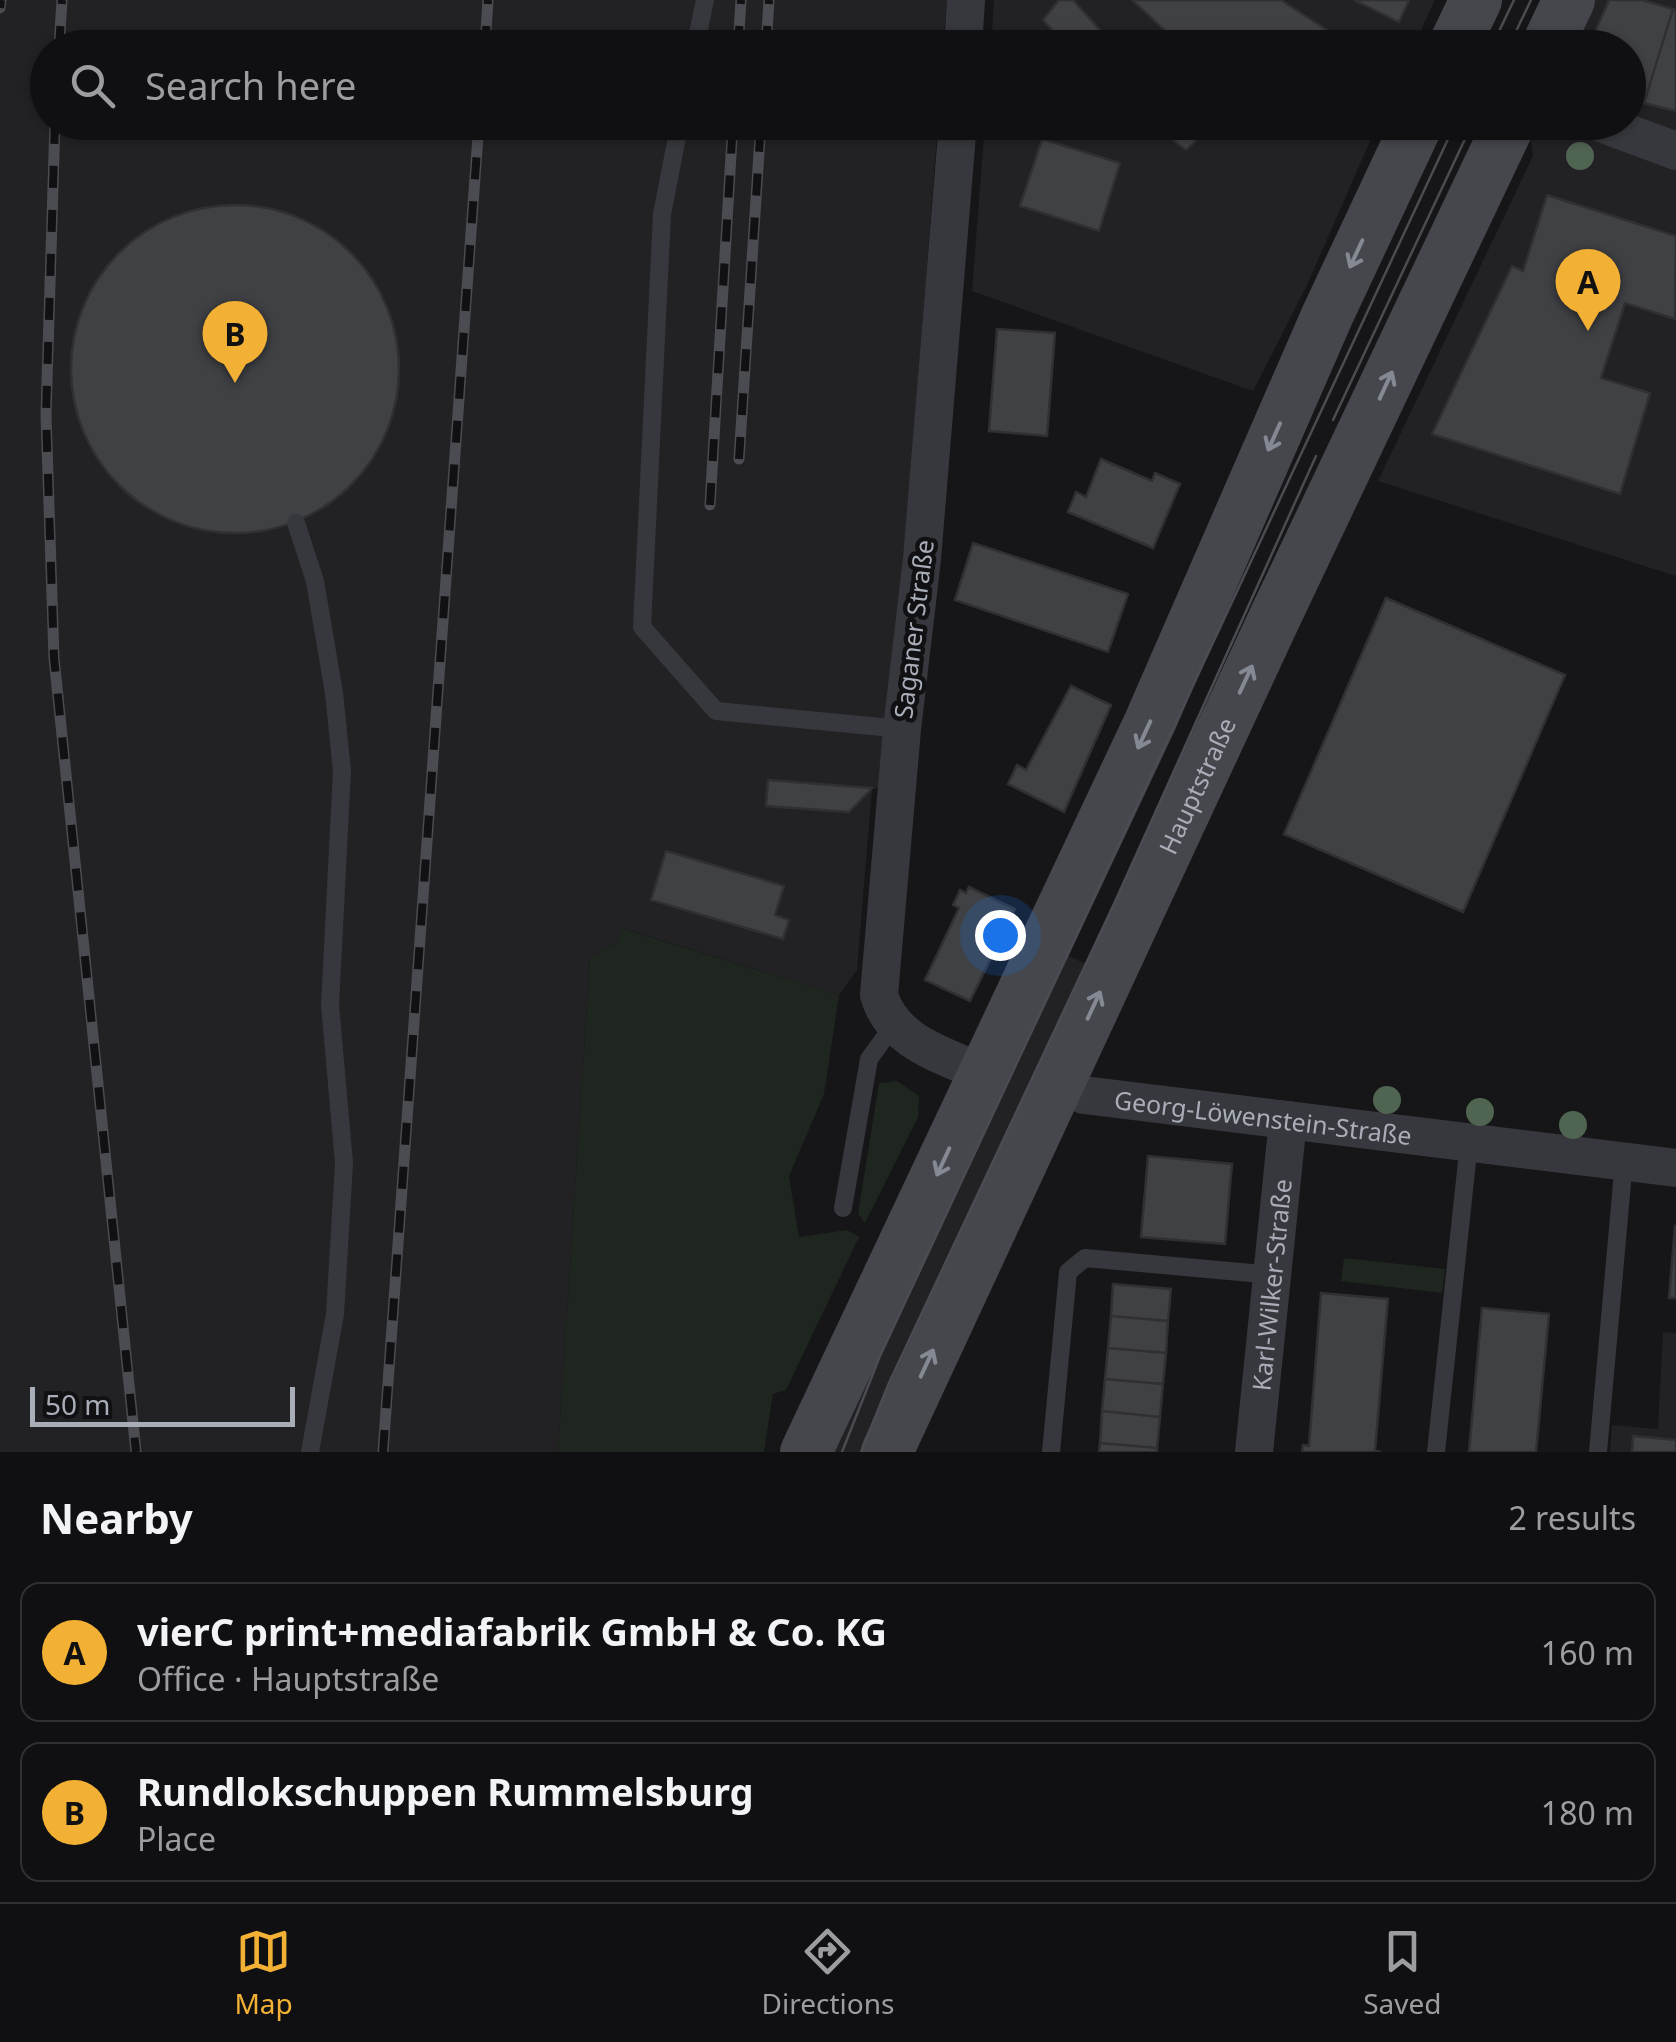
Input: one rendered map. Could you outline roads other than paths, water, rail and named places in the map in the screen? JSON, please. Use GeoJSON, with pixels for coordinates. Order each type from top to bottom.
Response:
{"type":"FeatureCollection","features":[{"type":"Feature","properties":{"kind":"main road"},"geometry":{"type":"LineString","coordinates":[[1462,30],[1476,0]]}},
{"type":"Feature","properties":{"kind":"main road"},"geometry":{"type":"LineString","coordinates":[[1555,30],[1569,0]]}},
{"type":"Feature","properties":{"kind":"main road"},"geometry":{"type":"LineString","coordinates":[[806,1452],[1150,722],[1410,140]]}},
{"type":"Feature","properties":{"kind":"main road","name":"Hauptstraße"},"geometry":{"type":"LineString","coordinates":[[887,1452],[1502,140]]}},
{"type":"Feature","properties":{"kind":"street"},"geometry":{"type":"LineString","coordinates":[[964,30],[966,0]]}},
{"type":"Feature","properties":{"kind":"street","name":"Saganer Straße"},"geometry":{"type":"LineString","coordinates":[[893,1026],[878,995],[878,975],[922,559],[957,140]]}},
{"type":"Feature","properties":{"kind":"street"},"geometry":{"type":"LineString","coordinates":[[1646,140],[1676,151]]}},
{"type":"Feature","properties":{"kind":"street"},"geometry":{"type":"LineString","coordinates":[[893,1026],[985,1074]]}},
{"type":"Feature","properties":{"kind":"street","name":"Georg-Löwenstein-Straße"},"geometry":{"type":"LineString","coordinates":[[1058,1081],[1084,1095],[1676,1168]]}},
{"type":"Feature","properties":{"kind":"street","name":"Karl-Wilker-Straße"},"geometry":{"type":"LineString","coordinates":[[1254,1452],[1288,1120]]}},
{"type":"Feature","properties":{"kind":"lane"},"geometry":{"type":"LineString","coordinates":[[699,30],[705,0]]}},
{"type":"Feature","properties":{"kind":"lane"},"geometry":{"type":"LineString","coordinates":[[676,140],[662,214],[642,626],[716,711],[902,729]]}},
{"type":"Feature","properties":{"kind":"lane"},"geometry":{"type":"LineString","coordinates":[[296,523],[315,581],[332,677],[342,787],[330,1005],[344,1163],[335,1314],[310,1452]]}},
{"type":"Feature","properties":{"kind":"lane"},"geometry":{"type":"LineString","coordinates":[[843,1208],[869,1059],[893,1026]]}},
{"type":"Feature","properties":{"kind":"lane"},"geometry":{"type":"LineString","coordinates":[[1436,1452],[1469,1143]]}},
{"type":"Feature","properties":{"kind":"lane"},"geometry":{"type":"LineString","coordinates":[[1598,1452],[1624,1162]]}},
{"type":"Feature","properties":{"kind":"lane"},"geometry":{"type":"LineString","coordinates":[[1052,1452],[1068,1272],[1086,1258],[1273,1275]]}},
{"type":"Feature","properties":{"kind":"tram line"},"geometry":{"type":"LineString","coordinates":[[1500,30],[1514,0]]}},
{"type":"Feature","properties":{"kind":"tram line"},"geometry":{"type":"LineString","coordinates":[[1517,30],[1531,0]]}},
{"type":"Feature","properties":{"kind":"tram line"},"geometry":{"type":"LineString","coordinates":[[842,1452],[880,1356],[1448,140]]}},
{"type":"Feature","properties":{"kind":"tram line"},"geometry":{"type":"LineString","coordinates":[[1333,420],[1465,140]]}},
{"type":"Feature","properties":{"kind":"tram line"},"geometry":{"type":"LineString","coordinates":[[861,1452],[889,1383],[1114,904],[1316,456]]}},
{"type":"Feature","properties":{"kind":"railway"},"geometry":{"type":"LineString","coordinates":[[0,8],[1,0]]}},
{"type":"Feature","properties":{"kind":"railway"},"geometry":{"type":"LineString","coordinates":[[60,30],[62,0]]}},
{"type":"Feature","properties":{"kind":"railway"},"geometry":{"type":"LineString","coordinates":[[486,30],[488,0]]}},
{"type":"Feature","properties":{"kind":"railway"},"geometry":{"type":"LineString","coordinates":[[739,30],[741,0]]}},
{"type":"Feature","properties":{"kind":"railway"},"geometry":{"type":"LineString","coordinates":[[767,30],[769,0]]}},
{"type":"Feature","properties":{"kind":"railway"},"geometry":{"type":"LineString","coordinates":[[54,140],[46,415],[54,658],[136,1452]]}},
{"type":"Feature","properties":{"kind":"railway"},"geometry":{"type":"LineString","coordinates":[[383,1452],[478,140]]}},
{"type":"Feature","properties":{"kind":"railway"},"geometry":{"type":"LineString","coordinates":[[710,505],[732,140]]}},
{"type":"Feature","properties":{"kind":"railway"},"geometry":{"type":"LineString","coordinates":[[739,459],[760,140]]}},
{"type":"Feature","properties":{"kind":"place","name":"vierC print+mediafabrik GmbH & Co. KG"},"geometry":{"type":"Point","coordinates":[1588,331]}},
{"type":"Feature","properties":{"kind":"place","name":"Rundlokschuppen Rummelsburg"},"geometry":{"type":"Point","coordinates":[235,383]}}]}
